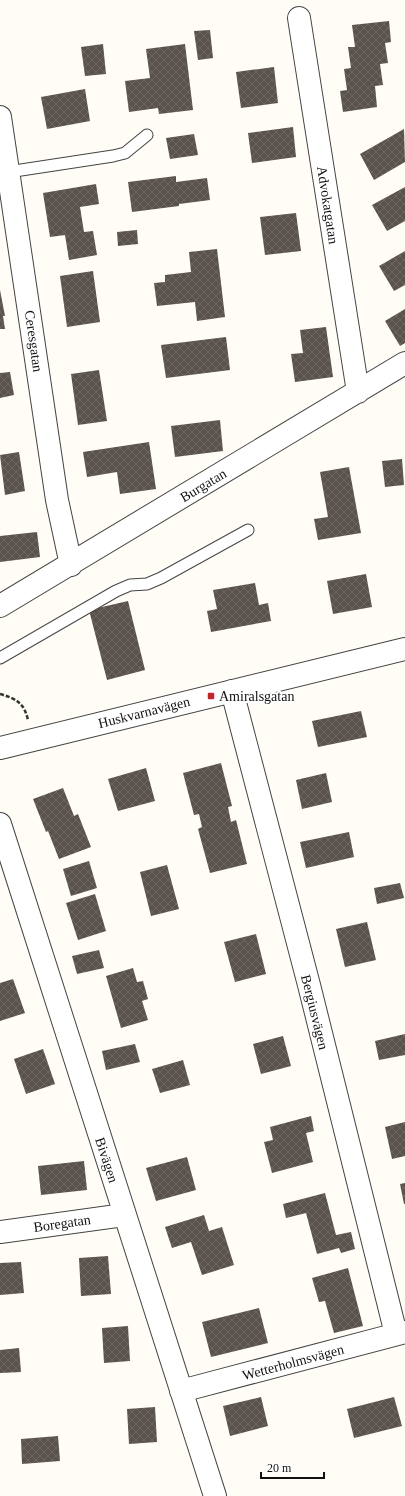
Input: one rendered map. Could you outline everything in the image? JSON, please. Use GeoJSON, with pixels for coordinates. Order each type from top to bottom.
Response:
{"type":"FeatureCollection","features":[{"type":"Feature","properties":{"kind":"street","name":"Advokatgatan"},"geometry":{"type":"LineString","coordinates":[[299,18],[358,392]]}},
{"type":"Feature","properties":{"kind":"street","name":"Ceresgatan"},"geometry":{"type":"LineString","coordinates":[[0,116],[57,500],[71,565]]}},
{"type":"Feature","properties":{"kind":"street","name":"Burgatan"},"geometry":{"type":"LineString","coordinates":[[0,606],[71,565],[405,363]]}},
{"type":"Feature","properties":{"kind":"street","name":"Huskvarnavägen"},"geometry":{"type":"LineString","coordinates":[[0,748],[405,649]]}},
{"type":"Feature","properties":{"kind":"street","name":"Bergiusvägen"},"geometry":{"type":"LineString","coordinates":[[232,691],[400,1333]]}},
{"type":"Feature","properties":{"kind":"street","name":"Bivägen"},"geometry":{"type":"LineString","coordinates":[[0,824],[214,1496]]}},
{"type":"Feature","properties":{"kind":"street","name":"Boregatan"},"geometry":{"type":"LineString","coordinates":[[0,1232],[124,1215]]}},
{"type":"Feature","properties":{"kind":"street","name":"Wetterholmsvägen"},"geometry":{"type":"LineString","coordinates":[[181,1392],[400,1333]]}},
{"type":"Feature","properties":{"kind":"lane"},"geometry":{"type":"LineString","coordinates":[[8,172],[125,153],[147,135]]}},
{"type":"Feature","properties":{"kind":"lane"},"geometry":{"type":"LineString","coordinates":[[0,658],[116,592],[130,585],[147,584],[161,578],[248,530]]}},
{"type":"Feature","properties":{"kind":"building"},"geometry":{"type":"Polygon","coordinates":[[[389,21],[391,42],[385,43],[388,63],[380,64],[383,85],[375,86],[377,107],[343,112],[340,91],[347,90],[344,69],[351,68],[348,47],[355,47],[352,25],[389,21]]]}},
{"type":"Feature","properties":{"kind":"building"},"geometry":{"type":"Polygon","coordinates":[[[210,30],[213,58],[198,60],[194,31],[210,30]]]}},
{"type":"Feature","properties":{"kind":"building"},"geometry":{"type":"Polygon","coordinates":[[[103,44],[106,74],[85,76],[81,47],[103,44]]]}},
{"type":"Feature","properties":{"kind":"building"},"geometry":{"type":"Polygon","coordinates":[[[185,44],[193,110],[159,114],[158,108],[129,112],[125,81],[150,78],[146,49],[185,44]]]}},
{"type":"Feature","properties":{"kind":"building"},"geometry":{"type":"Polygon","coordinates":[[[274,67],[278,103],[241,108],[236,72],[274,67]]]}},
{"type":"Feature","properties":{"kind":"building"},"geometry":{"type":"Polygon","coordinates":[[[85,89],[90,121],[47,129],[41,97],[85,89]]]}},
{"type":"Feature","properties":{"kind":"building"},"geometry":{"type":"Polygon","coordinates":[[[293,127],[296,157],[252,163],[248,133],[293,127]]]}},
{"type":"Feature","properties":{"kind":"building"},"geometry":{"type":"Polygon","coordinates":[[[404,129],[405,162],[374,180],[360,154],[404,129]]]}},
{"type":"Feature","properties":{"kind":"building"},"geometry":{"type":"Polygon","coordinates":[[[194,134],[198,155],[170,159],[166,138],[194,134]]]}},
{"type":"Feature","properties":{"kind":"building"},"geometry":{"type":"Polygon","coordinates":[[[176,176],[176,182],[207,178],[210,200],[179,204],[179,206],[132,212],[128,182],[176,176]]]}},
{"type":"Feature","properties":{"kind":"building"},"geometry":{"type":"Polygon","coordinates":[[[96,184],[99,204],[80,207],[84,232],[93,231],[97,255],[69,260],[65,235],[50,237],[43,193],[96,184]]]}},
{"type":"Feature","properties":{"kind":"building"},"geometry":{"type":"Polygon","coordinates":[[[405,187],[405,221],[387,231],[372,205],[405,187]]]}},
{"type":"Feature","properties":{"kind":"building"},"geometry":{"type":"Polygon","coordinates":[[[296,213],[301,251],[265,255],[260,217],[296,213]]]}},
{"type":"Feature","properties":{"kind":"building"},"geometry":{"type":"Polygon","coordinates":[[[137,230],[138,244],[118,246],[117,232],[137,230]]]}},
{"type":"Feature","properties":{"kind":"building"},"geometry":{"type":"Polygon","coordinates":[[[217,249],[225,317],[197,321],[195,302],[157,306],[154,283],[165,282],[165,275],[191,272],[189,252],[217,249]]]}},
{"type":"Feature","properties":{"kind":"building"},"geometry":{"type":"Polygon","coordinates":[[[405,251],[405,285],[394,291],[379,266],[405,251]]]}},
{"type":"Feature","properties":{"kind":"building"},"geometry":{"type":"Polygon","coordinates":[[[93,271],[100,322],[67,327],[60,276],[93,271]]]}},
{"type":"Feature","properties":{"kind":"building"},"geometry":{"type":"Polygon","coordinates":[[[0,290],[5,316],[3,316],[5,329],[0,329],[0,290]]]}},
{"type":"Feature","properties":{"kind":"building"},"geometry":{"type":"Polygon","coordinates":[[[405,309],[405,343],[400,346],[385,321],[405,309]]]}},
{"type":"Feature","properties":{"kind":"building"},"geometry":{"type":"Polygon","coordinates":[[[326,327],[333,377],[295,382],[291,354],[303,353],[300,330],[326,327]]]}},
{"type":"Feature","properties":{"kind":"building"},"geometry":{"type":"Polygon","coordinates":[[[226,337],[230,370],[166,378],[161,345],[226,337]]]}},
{"type":"Feature","properties":{"kind":"building"},"geometry":{"type":"Polygon","coordinates":[[[99,370],[107,421],[78,425],[71,374],[99,370]]]}},
{"type":"Feature","properties":{"kind":"building"},"geometry":{"type":"Polygon","coordinates":[[[10,372],[14,395],[0,398],[0,373],[10,372]]]}},
{"type":"Feature","properties":{"kind":"building"},"geometry":{"type":"Polygon","coordinates":[[[220,420],[223,451],[175,457],[171,426],[220,420]]]}},
{"type":"Feature","properties":{"kind":"building"},"geometry":{"type":"Polygon","coordinates":[[[149,442],[156,489],[120,494],[117,472],[87,477],[83,452],[149,442]]]}},
{"type":"Feature","properties":{"kind":"building"},"geometry":{"type":"Polygon","coordinates":[[[19,452],[25,491],[5,495],[0,455],[19,452]]]}},
{"type":"Feature","properties":{"kind":"building"},"geometry":{"type":"Polygon","coordinates":[[[402,459],[404,485],[385,487],[382,461],[402,459]]]}},
{"type":"Feature","properties":{"kind":"building"},"geometry":{"type":"Polygon","coordinates":[[[349,467],[361,533],[318,540],[314,519],[328,517],[320,472],[349,467]]]}},
{"type":"Feature","properties":{"kind":"building"},"geometry":{"type":"Polygon","coordinates":[[[37,532],[40,557],[0,562],[0,536],[37,532]]]}},
{"type":"Feature","properties":{"kind":"building"},"geometry":{"type":"Polygon","coordinates":[[[366,574],[372,607],[333,614],[327,581],[366,574]]]}},
{"type":"Feature","properties":{"kind":"building"},"geometry":{"type":"Polygon","coordinates":[[[255,583],[259,605],[268,603],[271,621],[211,632],[207,611],[217,609],[213,590],[255,583]]]}},
{"type":"Feature","properties":{"kind":"building"},"geometry":{"type":"Polygon","coordinates":[[[128,601],[145,670],[107,680],[89,610],[128,601]]]}},
{"type":"Feature","properties":{"kind":"building"},"geometry":{"type":"Polygon","coordinates":[[[361,711],[367,737],[318,747],[312,721],[361,711]]]}},
{"type":"Feature","properties":{"kind":"building"},"geometry":{"type":"Polygon","coordinates":[[[221,763],[232,806],[228,807],[231,822],[236,820],[247,864],[210,873],[198,829],[202,827],[199,814],[194,815],[183,773],[221,763]]]}},
{"type":"Feature","properties":{"kind":"building"},"geometry":{"type":"Polygon","coordinates":[[[146,768],[155,801],[118,811],[108,779],[146,768]]]}},
{"type":"Feature","properties":{"kind":"building"},"geometry":{"type":"Polygon","coordinates":[[[326,773],[332,802],[302,809],[296,780],[326,773]]]}},
{"type":"Feature","properties":{"kind":"building"},"geometry":{"type":"Polygon","coordinates":[[[63,788],[74,816],[78,814],[91,847],[59,859],[33,799],[63,788]]]}},
{"type":"Feature","properties":{"kind":"building"},"geometry":{"type":"Polygon","coordinates":[[[349,832],[354,857],[306,868],[300,842],[349,832]]]}},
{"type":"Feature","properties":{"kind":"building"},"geometry":{"type":"Polygon","coordinates":[[[89,861],[97,888],[71,896],[63,869],[89,861]]]}},
{"type":"Feature","properties":{"kind":"building"},"geometry":{"type":"Polygon","coordinates":[[[167,865],[179,909],[151,916],[140,872],[167,865]]]}},
{"type":"Feature","properties":{"kind":"building"},"geometry":{"type":"Polygon","coordinates":[[[400,883],[404,898],[377,904],[374,888],[400,883]]]}},
{"type":"Feature","properties":{"kind":"building"},"geometry":{"type":"Polygon","coordinates":[[[95,894],[106,931],[78,940],[66,903],[95,894]]]}},
{"type":"Feature","properties":{"kind":"building"},"geometry":{"type":"Polygon","coordinates":[[[367,922],[376,960],[345,967],[336,929],[367,922]]]}},
{"type":"Feature","properties":{"kind":"building"},"geometry":{"type":"Polygon","coordinates":[[[256,934],[266,974],[235,982],[224,942],[256,934]]]}},
{"type":"Feature","properties":{"kind":"building"},"geometry":{"type":"Polygon","coordinates":[[[99,950],[104,968],[77,974],[72,956],[99,950]]]}},
{"type":"Feature","properties":{"kind":"building"},"geometry":{"type":"Polygon","coordinates":[[[133,968],[137,982],[143,981],[148,999],[142,1001],[148,1020],[121,1028],[106,976],[133,968]]]}},
{"type":"Feature","properties":{"kind":"building"},"geometry":{"type":"Polygon","coordinates":[[[13,979],[25,1013],[0,1021],[0,983],[13,979]]]}},
{"type":"Feature","properties":{"kind":"building"},"geometry":{"type":"Polygon","coordinates":[[[405,1034],[405,1055],[379,1060],[375,1041],[405,1034]]]}},
{"type":"Feature","properties":{"kind":"building"},"geometry":{"type":"Polygon","coordinates":[[[283,1036],[291,1066],[261,1074],[253,1044],[283,1036]]]}},
{"type":"Feature","properties":{"kind":"building"},"geometry":{"type":"Polygon","coordinates":[[[135,1044],[140,1062],[106,1070],[102,1051],[135,1044]]]}},
{"type":"Feature","properties":{"kind":"building"},"geometry":{"type":"Polygon","coordinates":[[[43,1049],[55,1084],[26,1094],[14,1059],[43,1049]]]}},
{"type":"Feature","properties":{"kind":"building"},"geometry":{"type":"Polygon","coordinates":[[[183,1060],[190,1085],[160,1093],[152,1069],[183,1060]]]}},
{"type":"Feature","properties":{"kind":"building"},"geometry":{"type":"Polygon","coordinates":[[[311,1116],[314,1131],[306,1133],[313,1162],[272,1173],[264,1142],[273,1140],[270,1127],[311,1116]]]}},
{"type":"Feature","properties":{"kind":"building"},"geometry":{"type":"Polygon","coordinates":[[[405,1122],[405,1156],[392,1159],[385,1127],[405,1122]]]}},
{"type":"Feature","properties":{"kind":"building"},"geometry":{"type":"Polygon","coordinates":[[[187,1157],[196,1190],[156,1201],[146,1168],[187,1157]]]}},
{"type":"Feature","properties":{"kind":"building"},"geometry":{"type":"Polygon","coordinates":[[[84,1161],[87,1190],[41,1195],[38,1166],[84,1161]]]}},
{"type":"Feature","properties":{"kind":"building"},"geometry":{"type":"Polygon","coordinates":[[[405,1183],[405,1204],[404,1204],[400,1184],[405,1183]]]}},
{"type":"Feature","properties":{"kind":"building"},"geometry":{"type":"Polygon","coordinates":[[[325,1193],[336,1235],[351,1232],[355,1249],[341,1253],[339,1248],[317,1254],[306,1213],[286,1218],[283,1204],[325,1193]]]}},
{"type":"Feature","properties":{"kind":"building"},"geometry":{"type":"Polygon","coordinates":[[[204,1215],[209,1231],[222,1227],[234,1265],[202,1275],[191,1242],[172,1248],[165,1227],[204,1215]]]}},
{"type":"Feature","properties":{"kind":"building"},"geometry":{"type":"Polygon","coordinates":[[[108,1256],[111,1294],[81,1296],[79,1258],[108,1256]]]}},
{"type":"Feature","properties":{"kind":"building"},"geometry":{"type":"Polygon","coordinates":[[[21,1262],[24,1293],[0,1295],[0,1263],[21,1262]]]}},
{"type":"Feature","properties":{"kind":"building"},"geometry":{"type":"Polygon","coordinates":[[[348,1268],[363,1326],[334,1333],[325,1301],[319,1302],[312,1278],[348,1268]]]}},
{"type":"Feature","properties":{"kind":"building"},"geometry":{"type":"Polygon","coordinates":[[[259,1308],[268,1343],[211,1357],[202,1322],[259,1308]]]}},
{"type":"Feature","properties":{"kind":"building"},"geometry":{"type":"Polygon","coordinates":[[[128,1326],[130,1361],[104,1363],[102,1328],[128,1326]]]}},
{"type":"Feature","properties":{"kind":"building"},"geometry":{"type":"Polygon","coordinates":[[[19,1348],[21,1372],[0,1373],[0,1350],[19,1348]]]}},
{"type":"Feature","properties":{"kind":"building"},"geometry":{"type":"Polygon","coordinates":[[[261,1397],[268,1426],[230,1436],[223,1406],[261,1397]]]}},
{"type":"Feature","properties":{"kind":"building"},"geometry":{"type":"Polygon","coordinates":[[[394,1397],[402,1426],[354,1438],[347,1409],[394,1397]]]}},
{"type":"Feature","properties":{"kind":"building"},"geometry":{"type":"Polygon","coordinates":[[[155,1407],[157,1442],[129,1444],[127,1409],[155,1407]]]}},
{"type":"Feature","properties":{"kind":"building"},"geometry":{"type":"Polygon","coordinates":[[[58,1436],[60,1461],[22,1464],[21,1439],[58,1436]]]}},
{"type":"Feature","properties":{"kind":"place","name":"Amiralsgatan"},"geometry":{"type":"Point","coordinates":[211,696]}}]}
